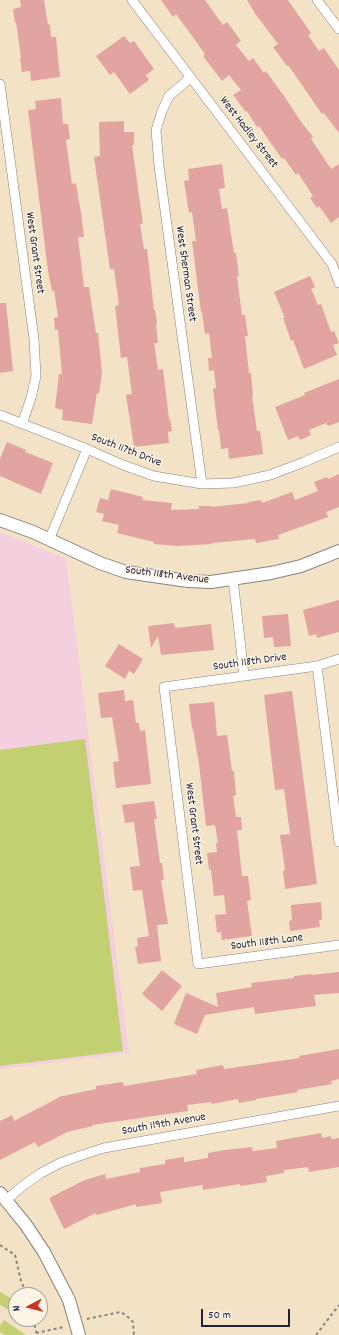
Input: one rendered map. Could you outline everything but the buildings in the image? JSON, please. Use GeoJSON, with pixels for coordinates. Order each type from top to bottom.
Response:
{"type":"FeatureCollection","features":[{"type":"Feature","properties":{"kind":"street","name":"West Hadley Street"},"geometry":{"type":"LineString","coordinates":[[132,0],[332,264],[339,282]]}},
{"type":"Feature","properties":{"kind":"street"},"geometry":{"type":"LineString","coordinates":[[317,0],[339,29]]}},
{"type":"Feature","properties":{"kind":"street","name":"West Sherman Street"},"geometry":{"type":"LineString","coordinates":[[190,78],[169,96],[156,130],[159,166],[202,484]]}},
{"type":"Feature","properties":{"kind":"street","name":"West Grant Street"},"geometry":{"type":"LineString","coordinates":[[0,84],[34,339],[36,376],[32,398],[22,424]]}},
{"type":"Feature","properties":{"kind":"street","name":"South 117th Drive"},"geometry":{"type":"LineString","coordinates":[[0,415],[154,476],[202,484],[233,483],[270,475],[339,447]]}},
{"type":"Feature","properties":{"kind":"street"},"geometry":{"type":"LineString","coordinates":[[50,540],[87,449]]}},
{"type":"Feature","properties":{"kind":"street","name":"South 118th Avenue"},"geometry":{"type":"LineString","coordinates":[[0,520],[50,540],[100,563],[126,572],[188,581],[211,582],[233,580],[271,573],[301,566],[339,551]]}},
{"type":"Feature","properties":{"kind":"street"},"geometry":{"type":"LineString","coordinates":[[233,580],[244,675]]}},
{"type":"Feature","properties":{"kind":"street","name":"South 118th Drive"},"geometry":{"type":"LineString","coordinates":[[164,687],[316,666],[339,659]]}},
{"type":"Feature","properties":{"kind":"street"},"geometry":{"type":"LineString","coordinates":[[316,666],[339,842]]}},
{"type":"Feature","properties":{"kind":"street","name":"West Grant Street"},"geometry":{"type":"LineString","coordinates":[[164,687],[198,964]]}},
{"type":"Feature","properties":{"kind":"street","name":"South 118th Lane"},"geometry":{"type":"LineString","coordinates":[[198,964],[339,945]]}},
{"type":"Feature","properties":{"kind":"street","name":"South 119th Avenue"},"geometry":{"type":"LineString","coordinates":[[3,1196],[60,1163],[104,1148],[339,1106]]}},
{"type":"Feature","properties":{"kind":"street"},"geometry":{"type":"LineString","coordinates":[[3,1196],[26,1225],[44,1252],[69,1300],[79,1335]]}},
{"type":"Feature","properties":{"kind":"path"},"geometry":{"type":"LineString","coordinates":[[0,1245],[15,1255],[24,1287]]}},
{"type":"Feature","properties":{"kind":"path"},"geometry":{"type":"LineString","coordinates":[[316,1335],[339,1305]]}},
{"type":"Feature","properties":{"kind":"path"},"geometry":{"type":"LineString","coordinates":[[36,1334],[98,1316],[120,1312],[126,1315],[132,1322],[134,1335]]}},
{"type":"Feature","properties":{"kind":"shaded area"},"geometry":{"type":"Polygon","coordinates":[[[0,532],[66,559],[129,1053],[0,1069],[0,532]]]}},
{"type":"Feature","properties":{"kind":"green space"},"geometry":{"type":"Polygon","coordinates":[[[85,739],[123,1051],[0,1066],[0,750],[85,739]]]}},
{"type":"Feature","properties":{"kind":"green space"},"geometry":{"type":"Polygon","coordinates":[[[0,1292],[8,1296],[8,1309],[0,1305],[0,1292]]]}},
{"type":"Feature","properties":{"kind":"green space"},"geometry":{"type":"Polygon","coordinates":[[[4,1320],[8,1323],[8,1327],[14,1327],[26,1335],[5,1335],[0,1332],[0,1326],[4,1320]]]}}]}
